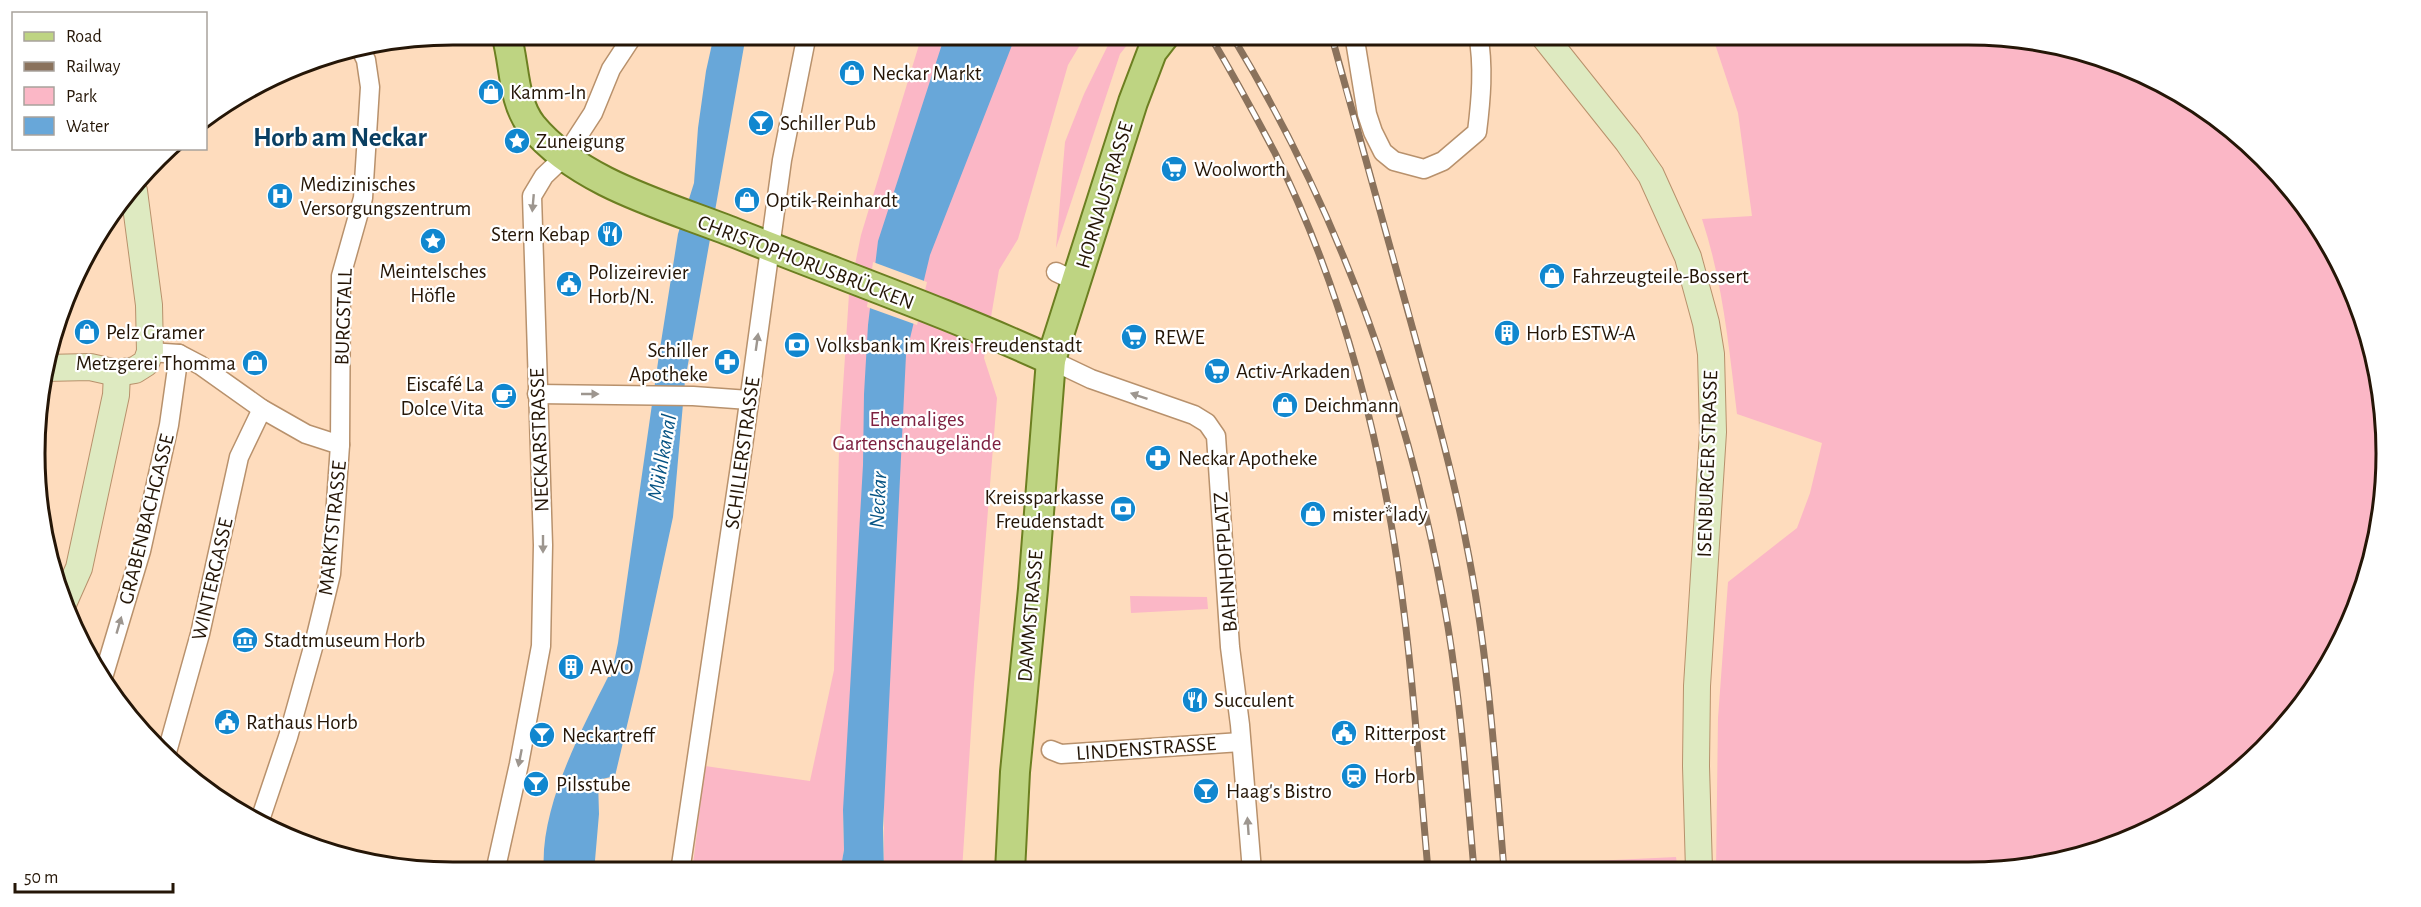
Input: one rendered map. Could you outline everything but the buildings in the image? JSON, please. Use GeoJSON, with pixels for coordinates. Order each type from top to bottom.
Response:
{"type":"FeatureCollection","features":[{"type":"Feature","properties":{"kind":"main road"},"geometry":{"type":"LineString","coordinates":[[508,45],[523,109],[531,125],[565,156]]}},
{"type":"Feature","properties":{"kind":"main road","name":"HORNAUSTRASSE"},"geometry":{"type":"LineString","coordinates":[[1051,360],[1066,277],[1133,102],[1158,45]]}},
{"type":"Feature","properties":{"kind":"main road","name":"CHRISTOPHORUSBRÜCKEN"},"geometry":{"type":"LineString","coordinates":[[565,156],[576,166],[641,198],[993,334],[1051,360]]}},
{"type":"Feature","properties":{"kind":"main road","name":"DAMMSTRASSE"},"geometry":{"type":"LineString","coordinates":[[1010,862],[1015,772],[1033,589],[1051,360]]}},
{"type":"Feature","properties":{"kind":"street","name":"NECKARSTRASSE"},"geometry":{"type":"LineString","coordinates":[[497,862],[519,764],[541,646],[543,545],[532,196],[544,176],[565,156],[593,113],[611,69],[627,45]]}},
{"type":"Feature","properties":{"kind":"street","name":"SCHILLERSTRASSE"},"geometry":{"type":"LineString","coordinates":[[681,862],[782,160],[805,45]]}},
{"type":"Feature","properties":{"kind":"street"},"geometry":{"type":"LineString","coordinates":[[1356,45],[1367,114],[1376,141],[1383,152],[1394,160],[1424,169],[1443,161],[1477,132],[1480,103],[1480,45]]}},
{"type":"Feature","properties":{"kind":"street","name":"ISENBURGER STRASSE"},"geometry":{"type":"LineString","coordinates":[[1551,45],[1628,142],[1651,175],[1688,257],[1706,323],[1711,364],[1713,432],[1697,686],[1696,777],[1699,862]]}},
{"type":"Feature","properties":{"kind":"street","name":"BURGSTALL"},"geometry":{"type":"LineString","coordinates":[[340,445],[341,276],[363,198],[370,87],[364,55]]}},
{"type":"Feature","properties":{"kind":"street"},"geometry":{"type":"LineString","coordinates":[[54,368],[90,367],[117,373],[135,370],[146,363],[150,352],[149,305],[135,198]]}},
{"type":"Feature","properties":{"kind":"street","name":"MARKTSTRASSE"},"geometry":{"type":"LineString","coordinates":[[150,352],[179,354],[200,365],[262,409],[306,434],[340,445],[331,573],[288,737],[262,814]]}},
{"type":"Feature","properties":{"kind":"street","name":"GRABENBACHGASSE"},"geometry":{"type":"LineString","coordinates":[[106,667],[144,537],[170,425],[179,354]]}},
{"type":"Feature","properties":{"kind":"street","name":"BAHNHOFPLATZ"},"geometry":{"type":"LineString","coordinates":[[1051,360],[1091,379],[1194,415],[1207,423],[1216,436],[1230,640],[1251,862]]}},
{"type":"Feature","properties":{"kind":"street"},"geometry":{"type":"LineString","coordinates":[[69,591],[79,568],[116,395],[117,373]]}},
{"type":"Feature","properties":{"kind":"street"},"geometry":{"type":"LineString","coordinates":[[537,394],[643,394],[749,400]]}},
{"type":"Feature","properties":{"kind":"street","name":"WINTERGASSE"},"geometry":{"type":"LineString","coordinates":[[169,746],[200,634],[239,457],[262,409]]}},
{"type":"Feature","properties":{"kind":"street","name":"LINDENSTRASSE"},"geometry":{"type":"LineString","coordinates":[[1056,752],[1241,742]]}},
{"type":"Feature","properties":{"kind":"green space","name":"Ehemaliges Gartenschaugelände"},"geometry":{"type":"Polygon","coordinates":[[[919,45],[1080,45],[1068,65],[1018,239],[999,270],[984,358],[997,398],[963,862],[884,862],[884,802],[843,810],[844,850],[842,862],[693,862],[705,766],[810,781],[834,670],[839,449],[849,294],[861,235],[919,45]]]}},
{"type":"Feature","properties":{"kind":"green space"},"geometry":{"type":"Polygon","coordinates":[[[1108,45],[1127,45],[1120,54],[1056,248],[1065,142],[1084,94],[1108,45]]]}},
{"type":"Feature","properties":{"kind":"green space"},"geometry":{"type":"Polygon","coordinates":[[[1715,45],[1968,45],[2021,48],[2099,67],[2124,76],[2172,100],[2237,146],[2275,184],[2292,205],[2334,273],[2345,297],[2362,348],[2373,400],[2375,427],[2373,507],[2354,585],[2345,610],[2321,658],[2275,723],[2237,761],[2216,778],[2172,807],[2124,831],[2073,848],[2021,859],[1968,862],[1716,862],[1718,718],[1728,582],[1797,528],[1810,493],[1822,443],[1737,414],[1720,291],[1702,219],[1752,216],[1738,113],[1715,45]]]}},
{"type":"Feature","properties":{"kind":"green space"},"geometry":{"type":"Polygon","coordinates":[[[1130,596],[1207,597],[1208,609],[1131,613],[1130,596]]]}},
{"type":"Feature","properties":{"kind":"green space"},"geometry":{"type":"Polygon","coordinates":[[[1676,857],[1677,862],[1572,862],[1676,857]]]}},
{"type":"Feature","properties":{"kind":"water","name":"Mühlkanal"},"geometry":{"type":"Polygon","coordinates":[[[712,45],[744,45],[685,381],[673,517],[615,776],[598,780],[599,814],[595,862],[544,862],[548,823],[555,797],[585,722],[608,677],[611,677],[618,643],[678,234],[694,183],[698,128],[712,45]]]}},
{"type":"Feature","properties":{"kind":"water","name":"Neckar"},"geometry":{"type":"Polygon","coordinates":[[[942,45],[1012,45],[930,255],[906,355],[883,828],[884,862],[842,862],[863,465],[868,325],[878,241],[942,45]]]}},
{"type":"Feature","properties":{"kind":"pier"},"geometry":{"type":"Polygon","coordinates":[[[873,262],[927,282],[917,325],[867,307],[873,262]]]}},
{"type":"Feature","properties":{"kind":"railway"},"geometry":{"type":"LineString","coordinates":[[1215,45],[1275,153],[1312,236],[1343,323],[1368,412],[1387,501],[1402,593],[1427,862]]}},
{"type":"Feature","properties":{"kind":"railway"},"geometry":{"type":"LineString","coordinates":[[1237,45],[1271,103],[1307,174],[1339,246],[1368,320],[1415,471],[1433,548],[1453,657],[1473,862]]}},
{"type":"Feature","properties":{"kind":"railway"},"geometry":{"type":"LineString","coordinates":[[1334,45],[1435,410],[1462,520],[1480,623],[1494,747],[1503,862]]}},
{"type":"Feature","properties":{"kind":"place","name":"Neckar Markt"},"geometry":{"type":"Point","coordinates":[852,73]}},
{"type":"Feature","properties":{"kind":"place","name":"Kamm-In"},"geometry":{"type":"Point","coordinates":[491,92]}},
{"type":"Feature","properties":{"kind":"place","name":"Schiller Pub"},"geometry":{"type":"Point","coordinates":[761,123]}},
{"type":"Feature","properties":{"kind":"place","name":"Zuneigung"},"geometry":{"type":"Point","coordinates":[517,141]}},
{"type":"Feature","properties":{"kind":"place","name":"Woolworth"},"geometry":{"type":"Point","coordinates":[1174,169]}},
{"type":"Feature","properties":{"kind":"place","name":"Medizinisches Versorgungszentrum"},"geometry":{"type":"Point","coordinates":[280,196]}},
{"type":"Feature","properties":{"kind":"place","name":"Optik-Reinhardt"},"geometry":{"type":"Point","coordinates":[747,200]}},
{"type":"Feature","properties":{"kind":"place","name":"Stern Kebap"},"geometry":{"type":"Point","coordinates":[610,234]}},
{"type":"Feature","properties":{"kind":"place","name":"Meintelsches Höfle"},"geometry":{"type":"Point","coordinates":[433,241]}},
{"type":"Feature","properties":{"kind":"place","name":"Fahrzeugteile-Bossert"},"geometry":{"type":"Point","coordinates":[1552,276]}},
{"type":"Feature","properties":{"kind":"place","name":"Polizeirevier Horb/N."},"geometry":{"type":"Point","coordinates":[569,284]}},
{"type":"Feature","properties":{"kind":"place","name":"Pelz Gramer"},"geometry":{"type":"Point","coordinates":[87,332]}},
{"type":"Feature","properties":{"kind":"place","name":"Horb ESTW-A"},"geometry":{"type":"Point","coordinates":[1507,333]}},
{"type":"Feature","properties":{"kind":"place","name":"REWE"},"geometry":{"type":"Point","coordinates":[1134,337]}},
{"type":"Feature","properties":{"kind":"place","name":"Volksbank im Kreis Freudenstadt"},"geometry":{"type":"Point","coordinates":[797,345]}},
{"type":"Feature","properties":{"kind":"place","name":"Schiller Apotheke"},"geometry":{"type":"Point","coordinates":[727,362]}},
{"type":"Feature","properties":{"kind":"place","name":"Metzgerei Thomma"},"geometry":{"type":"Point","coordinates":[255,363]}},
{"type":"Feature","properties":{"kind":"place","name":"Activ-Arkaden"},"geometry":{"type":"Point","coordinates":[1217,371]}},
{"type":"Feature","properties":{"kind":"place","name":"Eiscafé La Dolce Vita"},"geometry":{"type":"Point","coordinates":[504,396]}},
{"type":"Feature","properties":{"kind":"place","name":"Deichmann"},"geometry":{"type":"Point","coordinates":[1285,405]}},
{"type":"Feature","properties":{"kind":"place","name":"Neckar Apotheke"},"geometry":{"type":"Point","coordinates":[1158,458]}},
{"type":"Feature","properties":{"kind":"place","name":"Kreissparkasse Freudenstadt"},"geometry":{"type":"Point","coordinates":[1123,509]}},
{"type":"Feature","properties":{"kind":"place","name":"mister*lady"},"geometry":{"type":"Point","coordinates":[1313,514]}},
{"type":"Feature","properties":{"kind":"place","name":"Stadtmuseum Horb"},"geometry":{"type":"Point","coordinates":[245,640]}},
{"type":"Feature","properties":{"kind":"place","name":"AWO"},"geometry":{"type":"Point","coordinates":[571,667]}},
{"type":"Feature","properties":{"kind":"place","name":"Succulent"},"geometry":{"type":"Point","coordinates":[1195,700]}},
{"type":"Feature","properties":{"kind":"place","name":"Rathaus Horb"},"geometry":{"type":"Point","coordinates":[227,722]}},
{"type":"Feature","properties":{"kind":"place","name":"Ritterpost"},"geometry":{"type":"Point","coordinates":[1344,733]}},
{"type":"Feature","properties":{"kind":"place","name":"Neckartreff"},"geometry":{"type":"Point","coordinates":[542,735]}},
{"type":"Feature","properties":{"kind":"place","name":"Horb"},"geometry":{"type":"Point","coordinates":[1354,776]}},
{"type":"Feature","properties":{"kind":"place","name":"Pilsstube"},"geometry":{"type":"Point","coordinates":[536,784]}},
{"type":"Feature","properties":{"kind":"place","name":"Haag's Bistro"},"geometry":{"type":"Point","coordinates":[1206,791]}},
{"type":"Feature","properties":{"kind":"district","name":"Horb am Neckar"},"geometry":{"type":"Point","coordinates":[340,137]}}]}
